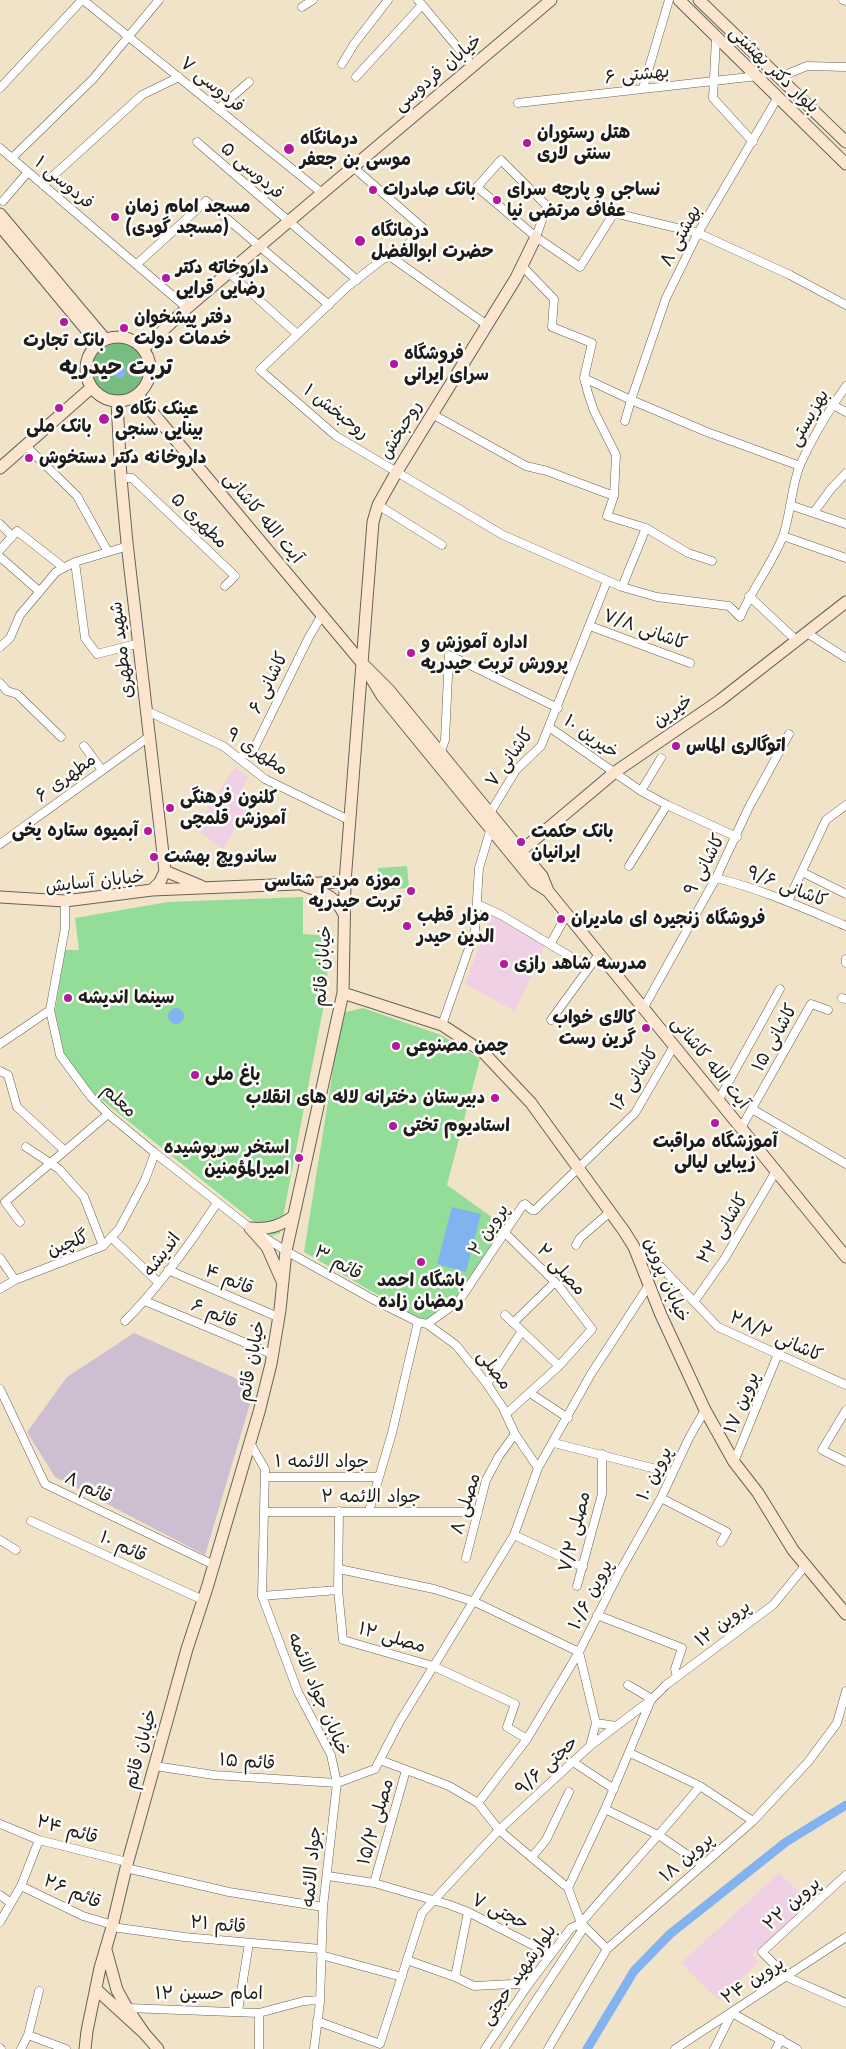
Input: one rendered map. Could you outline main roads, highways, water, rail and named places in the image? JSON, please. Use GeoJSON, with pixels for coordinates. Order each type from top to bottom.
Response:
{"type":"FeatureCollection","features":[{"type":"Feature","properties":{"kind":"water"},"geometry":{"type":"Polygon","coordinates":[[[116,364],[122,364],[126,371],[122,378],[116,378],[112,374],[112,368],[116,364]]]}},
{"type":"Feature","properties":{"kind":"water"},"geometry":{"type":"Polygon","coordinates":[[[176,1008],[184,1016],[176,1024],[168,1016],[176,1008]]]}},
{"type":"Feature","properties":{"kind":"water"},"geometry":{"type":"Polygon","coordinates":[[[452,1207],[481,1214],[466,1272],[437,1264],[452,1207]]]}},
{"type":"Feature","properties":{"kind":"waterway"},"geometry":{"type":"LineString","coordinates":[[587,2049],[634,1971],[670,1934],[786,1842],[846,1805]]}},
{"type":"Feature","properties":{"kind":"place","name":"هتل رستوران سنتی لاری"},"geometry":{"type":"Point","coordinates":[527,143]}},
{"type":"Feature","properties":{"kind":"place","name":"درمانگاه موسی بن جعفر"},"geometry":{"type":"Point","coordinates":[289,149]}},
{"type":"Feature","properties":{"kind":"place","name":"بانک صادرات"},"geometry":{"type":"Point","coordinates":[373,190]}},
{"type":"Feature","properties":{"kind":"place","name":"نساجی و پارچه سرای عفاف مرتضی نیا"},"geometry":{"type":"Point","coordinates":[497,200]}},
{"type":"Feature","properties":{"kind":"place","name":"مسجد امام زمان (مسجد گودی)"},"geometry":{"type":"Point","coordinates":[115,217]}},
{"type":"Feature","properties":{"kind":"place","name":"درمانگاه حضرت ابوالفضل"},"geometry":{"type":"Point","coordinates":[360,241]}},
{"type":"Feature","properties":{"kind":"place","name":"داروخاته دکتر رضایی قرایی"},"geometry":{"type":"Point","coordinates":[166,278]}},
{"type":"Feature","properties":{"kind":"place","name":"بانک تجارت"},"geometry":{"type":"Point","coordinates":[64,322]}},
{"type":"Feature","properties":{"kind":"place","name":"دفتر پیشخوان خدمات دولت"},"geometry":{"type":"Point","coordinates":[124,328]}},
{"type":"Feature","properties":{"kind":"place","name":"فروشگاه سرای ایرانی"},"geometry":{"type":"Point","coordinates":[394,364]}},
{"type":"Feature","properties":{"kind":"place","name":"بانک ملی"},"geometry":{"type":"Point","coordinates":[59,408]}},
{"type":"Feature","properties":{"kind":"place","name":"عینک نگاه و بینایی سنجی"},"geometry":{"type":"Point","coordinates":[104,419]}},
{"type":"Feature","properties":{"kind":"place","name":"داروخانه دکتر دستخوش"},"geometry":{"type":"Point","coordinates":[29,458]}},
{"type":"Feature","properties":{"kind":"place","name":"اداره آموزش و پرورش تربت حیدریه"},"geometry":{"type":"Point","coordinates":[411,653]}},
{"type":"Feature","properties":{"kind":"place","name":"اتوگالری الماس"},"geometry":{"type":"Point","coordinates":[676,746]}},
{"type":"Feature","properties":{"kind":"place","name":"کلنون فرهنگی آموزش قلمچی"},"geometry":{"type":"Point","coordinates":[170,808]}},
{"type":"Feature","properties":{"kind":"place","name":"آبمیوه ستاره یخی"},"geometry":{"type":"Point","coordinates":[148,831]}},
{"type":"Feature","properties":{"kind":"place","name":"بانک حکمت ایرانیان"},"geometry":{"type":"Point","coordinates":[521,842]}},
{"type":"Feature","properties":{"kind":"place","name":"ساندویچ بهشت"},"geometry":{"type":"Point","coordinates":[154,857]}},
{"type":"Feature","properties":{"kind":"place","name":"موزه مردم شتاسی تربت حیدریه"},"geometry":{"type":"Point","coordinates":[411,891]}},
{"type":"Feature","properties":{"kind":"place","name":"فروشگاه زنجیره ای مادیران"},"geometry":{"type":"Point","coordinates":[561,919]}},
{"type":"Feature","properties":{"kind":"place","name":"مزار قطب الدین حیدر"},"geometry":{"type":"Point","coordinates":[407,926]}},
{"type":"Feature","properties":{"kind":"place","name":"مدرسه شاهد رازی"},"geometry":{"type":"Point","coordinates":[504,964]}},
{"type":"Feature","properties":{"kind":"place","name":"سینما اندیشه"},"geometry":{"type":"Point","coordinates":[68,998]}},
{"type":"Feature","properties":{"kind":"place","name":"کالای خواب گرین رست"},"geometry":{"type":"Point","coordinates":[646,1028]}},
{"type":"Feature","properties":{"kind":"place","name":"چمن مصنوعی"},"geometry":{"type":"Point","coordinates":[396,1046]}},
{"type":"Feature","properties":{"kind":"place","name":"باغ ملی"},"geometry":{"type":"Point","coordinates":[195,1075]}},
{"type":"Feature","properties":{"kind":"place","name":"دبیرستان دخترانه لاله های انقلاب"},"geometry":{"type":"Point","coordinates":[495,1098]}},
{"type":"Feature","properties":{"kind":"place","name":"آموزشگاه مراقبت زیبایی لیالی"},"geometry":{"type":"Point","coordinates":[715,1123]}},
{"type":"Feature","properties":{"kind":"place","name":"استادیوم تختی"},"geometry":{"type":"Point","coordinates":[393,1126]}},
{"type":"Feature","properties":{"kind":"place","name":"استخر سرپوشیده امیرالمؤمنین"},"geometry":{"type":"Point","coordinates":[299,1158]}},
{"type":"Feature","properties":{"kind":"place","name":"باشگاه احمد رمضان زاده"},"geometry":{"type":"Point","coordinates":[421,1262]}},
{"type":"Feature","properties":{"kind":"district","name":"تربت حیدریه"},"geometry":{"type":"Point","coordinates":[116,368]}}]}
